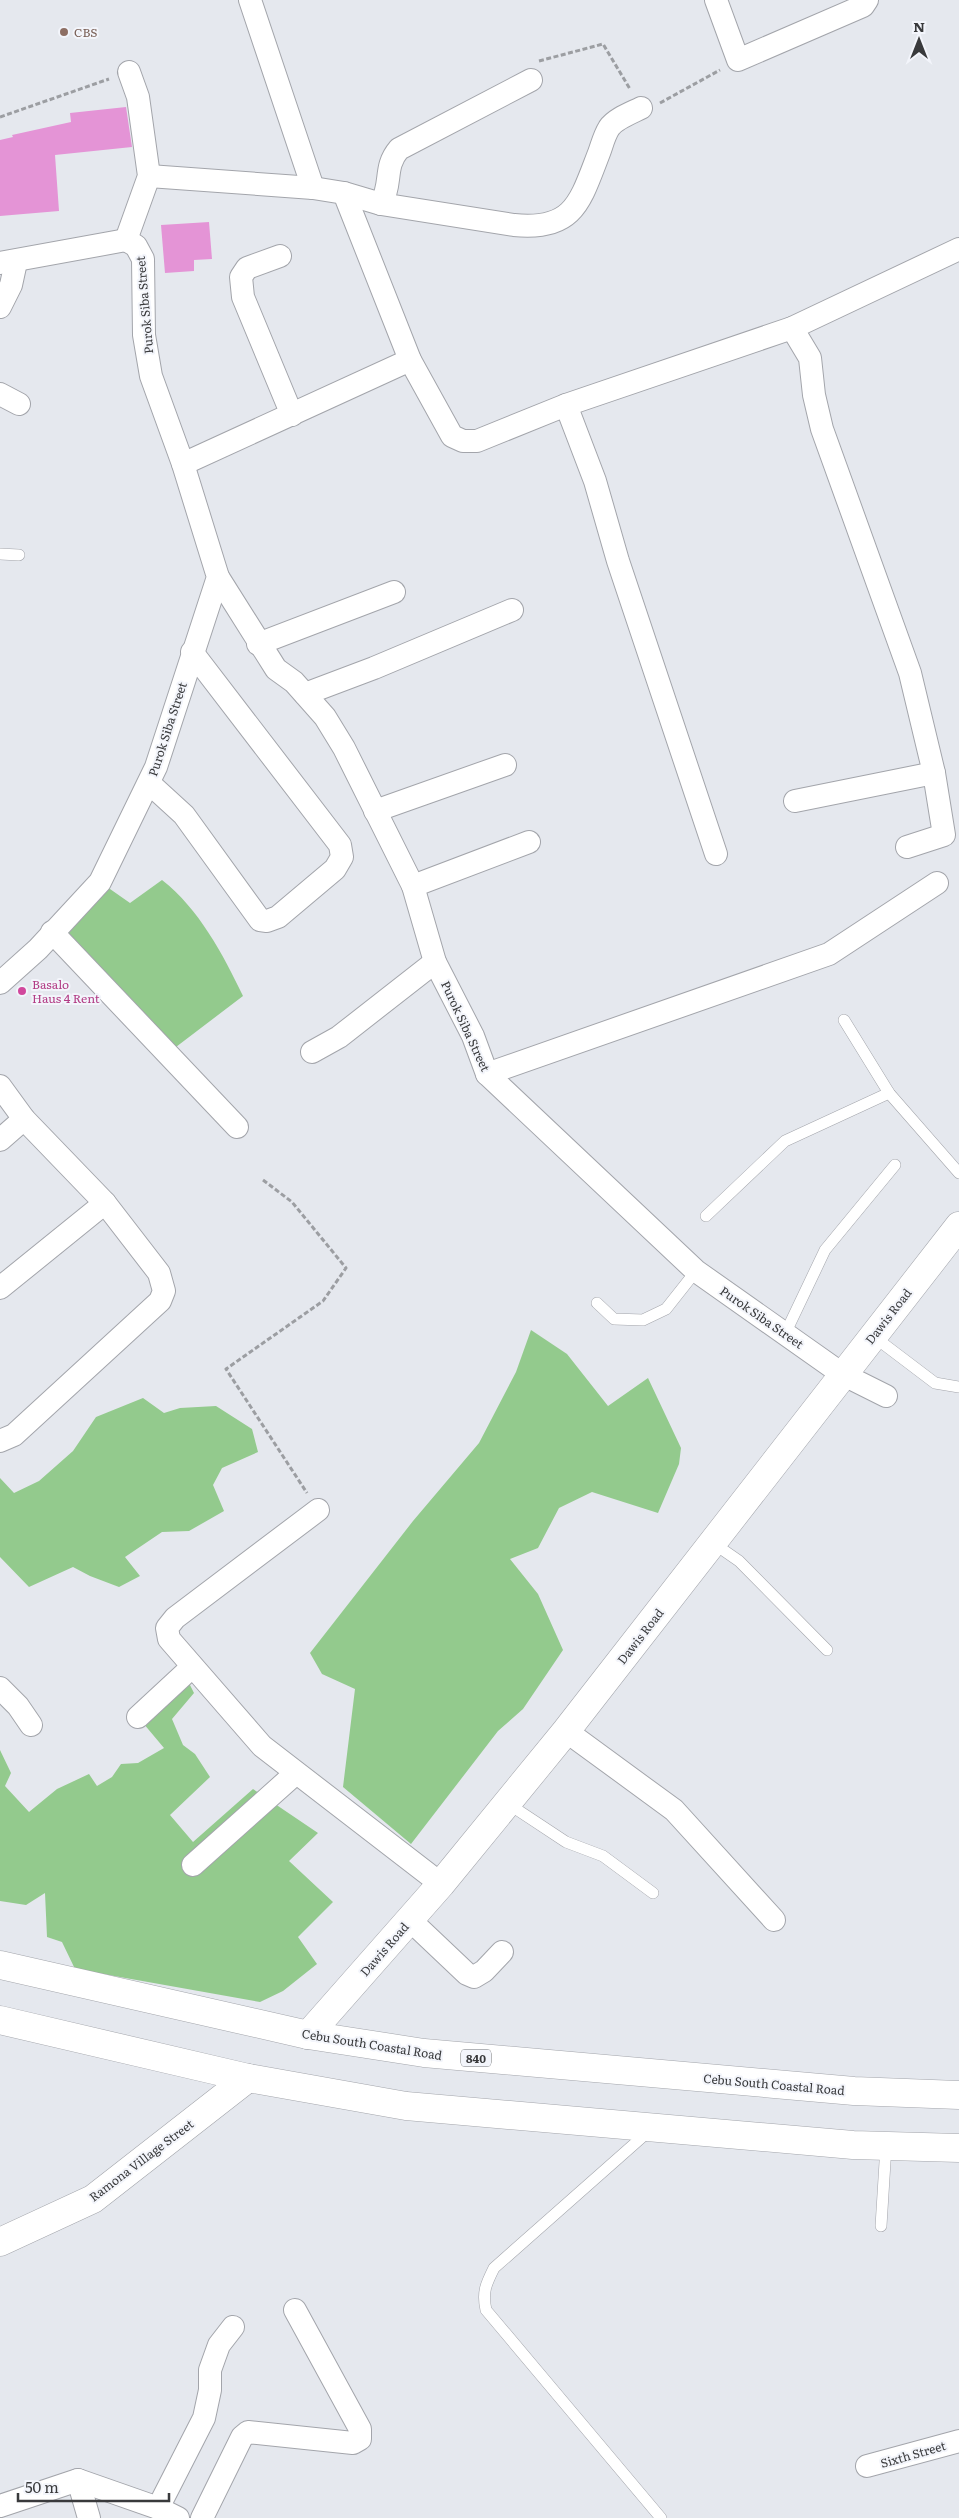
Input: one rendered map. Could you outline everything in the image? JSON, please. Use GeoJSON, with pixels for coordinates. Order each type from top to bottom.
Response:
{"type":"FeatureCollection","features":[{"type":"Feature","properties":{"kind":"main road","name":"Dawis Road"},"geometry":{"type":"LineString","coordinates":[[308,2035],[441,1884],[566,1731],[959,1226]]}},
{"type":"Feature","properties":{"kind":"main road","name":"Cebu South Coastal Road"},"geometry":{"type":"LineString","coordinates":[[0,1965],[308,2035],[424,2053],[854,2091],[959,2095]]}},
{"type":"Feature","properties":{"kind":"main road"},"geometry":{"type":"LineString","coordinates":[[0,2020],[248,2078],[406,2106],[886,2146],[959,2148]]}},
{"type":"Feature","properties":{"kind":"main road","name":"Ramona Village Street"},"geometry":{"type":"LineString","coordinates":[[0,2242],[93,2199],[248,2078]]}},
{"type":"Feature","properties":{"kind":"street"},"geometry":{"type":"LineString","coordinates":[[250,0],[313,188]]}},
{"type":"Feature","properties":{"kind":"street"},"geometry":{"type":"LineString","coordinates":[[716,0],[738,60],[863,6],[867,0]]}},
{"type":"Feature","properties":{"kind":"street"},"geometry":{"type":"LineString","coordinates":[[0,307],[11,285],[8,263],[126,240],[150,176],[138,97],[129,72]]}},
{"type":"Feature","properties":{"kind":"street"},"geometry":{"type":"LineString","coordinates":[[380,204],[388,191],[390,160],[399,149],[531,80]]}},
{"type":"Feature","properties":{"kind":"street"},"geometry":{"type":"LineString","coordinates":[[150,176],[313,188],[344,193],[380,204],[535,227],[550,224],[575,208],[610,126],[641,108]]}},
{"type":"Feature","properties":{"kind":"street"},"geometry":{"type":"LineString","coordinates":[[344,193],[410,360],[452,436],[463,441],[477,441],[566,405],[792,328],[959,249]]}},
{"type":"Feature","properties":{"kind":"street","name":"Purok Siba Street"},"geometry":{"type":"LineString","coordinates":[[126,240],[136,246],[143,259],[144,335],[151,376],[183,464],[218,577],[258,644],[276,669],[305,694],[325,716],[344,748],[413,886],[435,962],[473,1036],[487,1074],[696,1271],[842,1374],[886,1396]]}},
{"type":"Feature","properties":{"kind":"street"},"geometry":{"type":"LineString","coordinates":[[280,256],[248,268],[240,277],[246,305],[292,415]]}},
{"type":"Feature","properties":{"kind":"street"},"geometry":{"type":"LineString","coordinates":[[792,328],[810,358],[814,395],[822,429],[910,673],[934,773],[944,835],[907,847]]}},
{"type":"Feature","properties":{"kind":"street"},"geometry":{"type":"LineString","coordinates":[[183,464],[410,360]]}},
{"type":"Feature","properties":{"kind":"street"},"geometry":{"type":"LineString","coordinates":[[566,405],[595,480],[618,561],[716,854]]}},
{"type":"Feature","properties":{"kind":"street","name":"Purok Siba Street"},"geometry":{"type":"LineString","coordinates":[[0,983],[98,885],[150,783],[218,577]]}},
{"type":"Feature","properties":{"kind":"street"},"geometry":{"type":"LineString","coordinates":[[258,644],[394,592]]}},
{"type":"Feature","properties":{"kind":"street"},"geometry":{"type":"LineString","coordinates":[[305,694],[374,668],[512,610]]}},
{"type":"Feature","properties":{"kind":"street"},"geometry":{"type":"LineString","coordinates":[[150,783],[184,815],[260,920],[267,922],[278,917],[335,869],[342,857],[340,845],[192,652]]}},
{"type":"Feature","properties":{"kind":"street"},"geometry":{"type":"LineString","coordinates":[[375,811],[505,765]]}},
{"type":"Feature","properties":{"kind":"street"},"geometry":{"type":"LineString","coordinates":[[795,802],[934,773]]}},
{"type":"Feature","properties":{"kind":"street"},"geometry":{"type":"LineString","coordinates":[[413,886],[529,842]]}},
{"type":"Feature","properties":{"kind":"street"},"geometry":{"type":"LineString","coordinates":[[487,1074],[828,954],[937,883]]}},
{"type":"Feature","properties":{"kind":"street"},"geometry":{"type":"LineString","coordinates":[[52,932],[237,1127]]}},
{"type":"Feature","properties":{"kind":"street"},"geometry":{"type":"LineString","coordinates":[[312,1052],[339,1037],[435,962]]}},
{"type":"Feature","properties":{"kind":"street"},"geometry":{"type":"LineString","coordinates":[[0,1086],[24,1119],[105,1203],[159,1273],[164,1291],[160,1300],[14,1435],[0,1441]]}},
{"type":"Feature","properties":{"kind":"street"},"geometry":{"type":"LineString","coordinates":[[0,1140],[24,1119]]}},
{"type":"Feature","properties":{"kind":"street"},"geometry":{"type":"LineString","coordinates":[[0,1288],[105,1203]]}},
{"type":"Feature","properties":{"kind":"street"},"geometry":{"type":"LineString","coordinates":[[318,1510],[175,1618],[167,1628],[169,1639],[262,1746],[441,1884]]}},
{"type":"Feature","properties":{"kind":"street"},"geometry":{"type":"LineString","coordinates":[[138,1717],[192,1667]]}},
{"type":"Feature","properties":{"kind":"street"},"geometry":{"type":"LineString","coordinates":[[0,1688],[18,1706],[31,1725]]}},
{"type":"Feature","properties":{"kind":"street"},"geometry":{"type":"LineString","coordinates":[[566,1731],[674,1810],[774,1920]]}},
{"type":"Feature","properties":{"kind":"street"},"geometry":{"type":"LineString","coordinates":[[192,1866],[296,1773]]}},
{"type":"Feature","properties":{"kind":"street"},"geometry":{"type":"LineString","coordinates":[[410,1920],[467,1974],[474,1977],[484,1971],[502,1952]]}},
{"type":"Feature","properties":{"kind":"street"},"geometry":{"type":"LineString","coordinates":[[202,2518],[242,2437],[248,2432],[353,2443],[360,2439],[360,2429],[296,2310]]}},
{"type":"Feature","properties":{"kind":"street"},"geometry":{"type":"LineString","coordinates":[[158,2508],[204,2418],[210,2390],[210,2370],[219,2346],[233,2327]]}},
{"type":"Feature","properties":{"kind":"street","name":"Sixth Street"},"geometry":{"type":"LineString","coordinates":[[867,2466],[959,2441]]}},
{"type":"Feature","properties":{"kind":"street"},"geometry":{"type":"LineString","coordinates":[[78,2480],[89,2518]]}},
{"type":"Feature","properties":{"kind":"street"},"geometry":{"type":"LineString","coordinates":[[0,2506],[78,2480],[158,2508],[178,2518]]}},
{"type":"Feature","properties":{"kind":"lane"},"geometry":{"type":"LineString","coordinates":[[0,554],[19,555]]}},
{"type":"Feature","properties":{"kind":"lane"},"geometry":{"type":"LineString","coordinates":[[844,1020],[890,1093],[959,1173]]}},
{"type":"Feature","properties":{"kind":"lane"},"geometry":{"type":"LineString","coordinates":[[706,1216],[785,1141],[890,1093]]}},
{"type":"Feature","properties":{"kind":"lane"},"geometry":{"type":"LineString","coordinates":[[786,1334],[825,1250],[895,1165]]}},
{"type":"Feature","properties":{"kind":"lane"},"geometry":{"type":"LineString","coordinates":[[597,1303],[614,1319],[643,1320],[666,1309],[696,1271]]}},
{"type":"Feature","properties":{"kind":"lane"},"geometry":{"type":"LineString","coordinates":[[872,1336],[935,1383],[959,1387]]}},
{"type":"Feature","properties":{"kind":"lane"},"geometry":{"type":"LineString","coordinates":[[713,1543],[739,1561],[827,1650]]}},
{"type":"Feature","properties":{"kind":"lane"},"geometry":{"type":"LineString","coordinates":[[507,1803],[566,1842],[603,1856],[653,1893]]}},
{"type":"Feature","properties":{"kind":"lane"},"geometry":{"type":"LineString","coordinates":[[653,2128],[494,2268],[484,2286],[483,2296],[486,2310],[662,2518]]}},
{"type":"Feature","properties":{"kind":"lane"},"geometry":{"type":"LineString","coordinates":[[881,2226],[886,2146]]}},
{"type":"Feature","properties":{"kind":"path"},"geometry":{"type":"LineString","coordinates":[[531,80],[531,63],[603,44],[641,108],[660,103],[738,60]]}},
{"type":"Feature","properties":{"kind":"path"},"geometry":{"type":"LineString","coordinates":[[0,117],[129,72]]}},
{"type":"Feature","properties":{"kind":"path"},"geometry":{"type":"LineString","coordinates":[[263,1180],[292,1202],[346,1268],[323,1301],[226,1369],[318,1510]]}},
{"type":"Feature","properties":{"kind":"green space"},"geometry":{"type":"Polygon","coordinates":[[[162,880],[199,918],[218,948],[243,996],[172,1050],[58,932],[100,882],[130,903],[162,880]]]}},
{"type":"Feature","properties":{"kind":"green space"},"geometry":{"type":"Polygon","coordinates":[[[531,1330],[567,1354],[608,1406],[648,1378],[681,1448],[679,1464],[658,1513],[592,1492],[559,1508],[538,1548],[510,1559],[538,1594],[563,1650],[523,1709],[498,1731],[411,1844],[343,1787],[355,1689],[322,1674],[310,1653],[413,1521],[479,1443],[516,1372],[531,1330]]]}},
{"type":"Feature","properties":{"kind":"green space"},"geometry":{"type":"Polygon","coordinates":[[[143,1398],[164,1413],[180,1408],[216,1406],[252,1429],[258,1452],[222,1468],[213,1485],[224,1511],[189,1531],[162,1532],[125,1557],[140,1576],[119,1587],[73,1567],[29,1587],[0,1557],[0,1478],[14,1493],[39,1481],[73,1451],[96,1417],[143,1398]]]}},
{"type":"Feature","properties":{"kind":"green space"},"geometry":{"type":"Polygon","coordinates":[[[189,1683],[194,1693],[172,1719],[183,1745],[195,1754],[210,1777],[170,1815],[193,1842],[253,1789],[318,1833],[289,1861],[333,1902],[298,1937],[317,1964],[283,1991],[260,2002],[75,1969],[62,1942],[47,1937],[45,1893],[26,1905],[0,1901],[0,1750],[11,1773],[5,1786],[29,1812],[57,1789],[89,1774],[97,1786],[112,1777],[121,1764],[138,1763],[164,1748],[138,1717],[189,1683]]]}},
{"type":"Feature","properties":{"kind":"building"},"geometry":{"type":"Polygon","coordinates":[[[126,107],[132,147],[55,155],[59,211],[0,216],[0,140],[13,137],[12,135],[71,122],[70,113],[126,107]]]}},
{"type":"Feature","properties":{"kind":"building"},"geometry":{"type":"Polygon","coordinates":[[[209,222],[212,259],[194,260],[194,271],[165,273],[161,225],[209,222]]]}},
{"type":"Feature","properties":{"kind":"place","name":"CBS"},"geometry":{"type":"Point","coordinates":[64,32]}},
{"type":"Feature","properties":{"kind":"place","name":"Basalo Haus 4 Rent"},"geometry":{"type":"Point","coordinates":[22,991]}}]}
